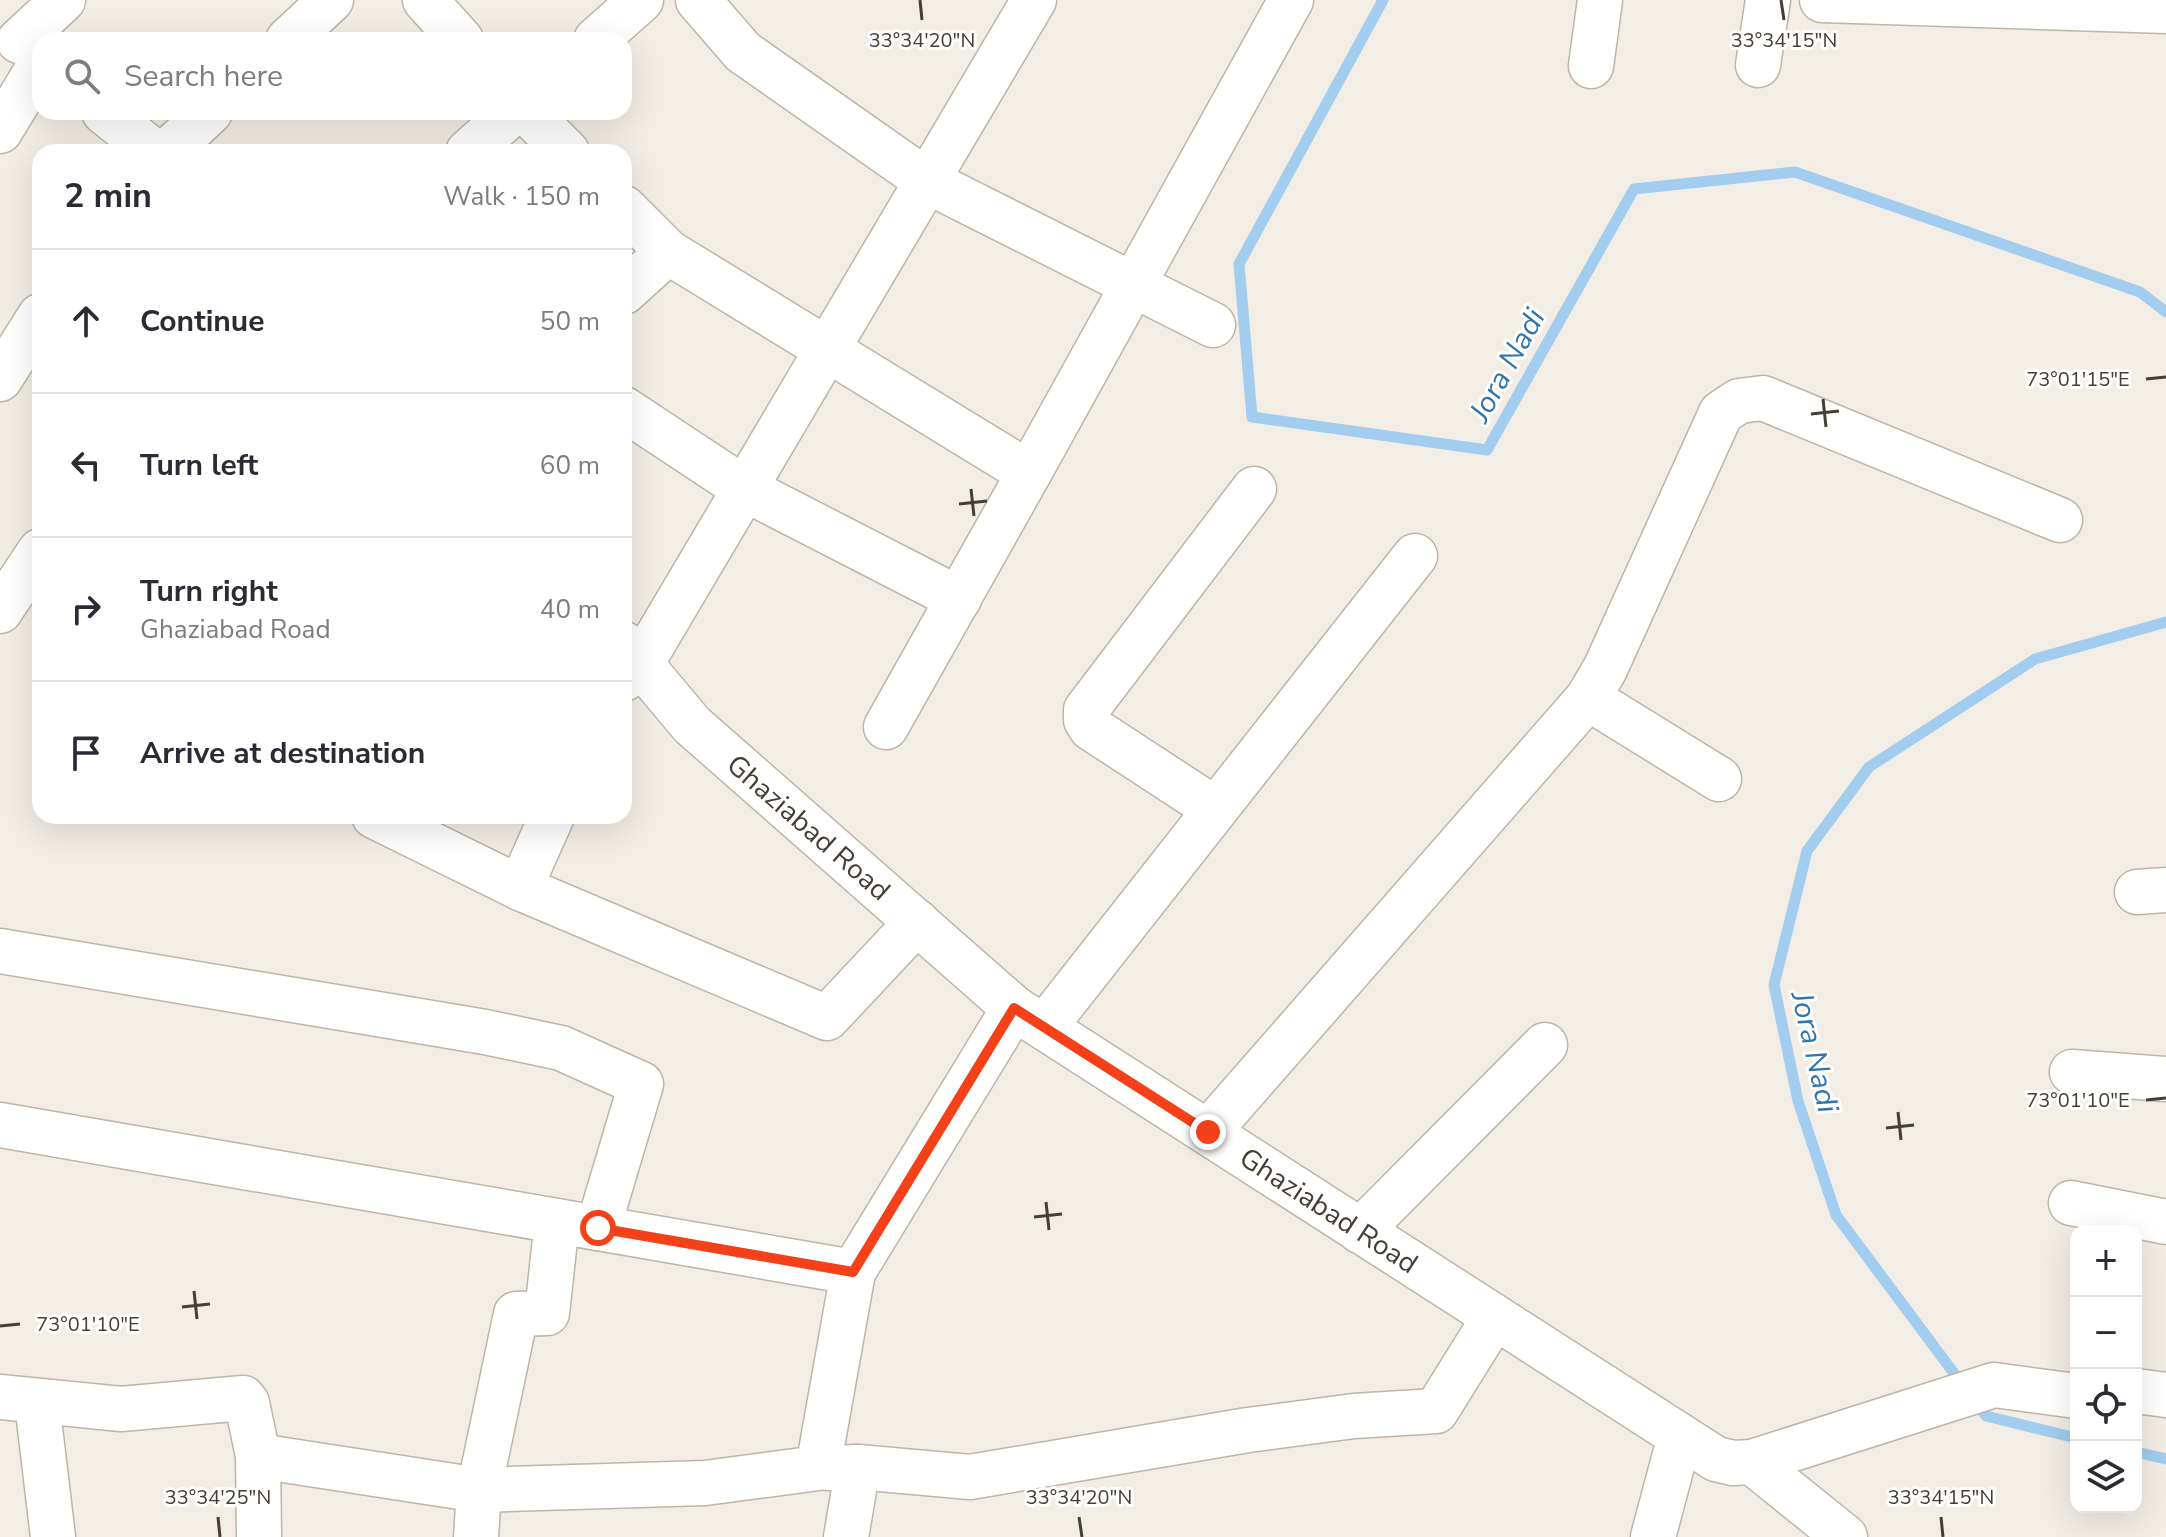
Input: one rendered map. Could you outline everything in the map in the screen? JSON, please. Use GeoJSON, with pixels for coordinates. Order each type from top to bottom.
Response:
{"type":"FeatureCollection","features":[{"type":"Feature","properties":{"kind":"street"},"geometry":{"type":"LineString","coordinates":[[37,32],[63,0]]}},
{"type":"Feature","properties":{"kind":"street"},"geometry":{"type":"LineString","coordinates":[[297,32],[331,0]]}},
{"type":"Feature","properties":{"kind":"street"},"geometry":{"type":"LineString","coordinates":[[425,0],[454,32]]}},
{"type":"Feature","properties":{"kind":"street"},"geometry":{"type":"LineString","coordinates":[[605,32],[641,0]]}},
{"type":"Feature","properties":{"kind":"street"},"geometry":{"type":"LineString","coordinates":[[698,0],[743,52],[927,181],[1213,325]]}},
{"type":"Feature","properties":{"kind":"street"},"geometry":{"type":"LineString","coordinates":[[632,659],[745,489],[1034,0]]}},
{"type":"Feature","properties":{"kind":"street"},"geometry":{"type":"LineString","coordinates":[[886,727],[1291,0]]}},
{"type":"Feature","properties":{"kind":"street"},"geometry":{"type":"LineString","coordinates":[[1591,66],[1600,0]]}},
{"type":"Feature","properties":{"kind":"street"},"geometry":{"type":"LineString","coordinates":[[1758,65],[1768,0]]}},
{"type":"Feature","properties":{"kind":"street"},"geometry":{"type":"LineString","coordinates":[[1822,0],[2166,11]]}},
{"type":"Feature","properties":{"kind":"street"},"geometry":{"type":"LineString","coordinates":[[0,131],[25,47]]}},
{"type":"Feature","properties":{"kind":"street"},"geometry":{"type":"LineString","coordinates":[[114,120],[144,144]]}},
{"type":"Feature","properties":{"kind":"street"},"geometry":{"type":"LineString","coordinates":[[163,144],[198,120]]}},
{"type":"Feature","properties":{"kind":"street"},"geometry":{"type":"LineString","coordinates":[[477,144],[504,120]]}},
{"type":"Feature","properties":{"kind":"street"},"geometry":{"type":"LineString","coordinates":[[535,120],[559,144]]}},
{"type":"Feature","properties":{"kind":"street"},"geometry":{"type":"LineString","coordinates":[[632,216],[668,252],[1029,473]]}},
{"type":"Feature","properties":{"kind":"street"},"geometry":{"type":"LineString","coordinates":[[632,285],[668,252]]}},
{"type":"Feature","properties":{"kind":"street"},"geometry":{"type":"LineString","coordinates":[[0,379],[32,329]]}},
{"type":"Feature","properties":{"kind":"street"},"geometry":{"type":"LineString","coordinates":[[1208,1132],[1588,698],[1605,669],[1721,413],[1739,401],[1763,398],[2060,520]]}},
{"type":"Feature","properties":{"kind":"street"},"geometry":{"type":"LineString","coordinates":[[632,414],[745,489],[959,599]]}},
{"type":"Feature","properties":{"kind":"street"},"geometry":{"type":"LineString","coordinates":[[1215,809],[1091,728],[1086,720],[1086,710],[1254,489]]}},
{"type":"Feature","properties":{"kind":"street"},"geometry":{"type":"LineString","coordinates":[[846,1537],[838,1468],[853,1272],[1030,1016],[1215,809],[1415,556]]}},
{"type":"Feature","properties":{"kind":"street"},"geometry":{"type":"LineString","coordinates":[[0,611],[32,563]]}},
{"type":"Feature","properties":{"kind":"street","name":"Ghaziabad Road"},"geometry":{"type":"LineString","coordinates":[[632,664],[692,725],[917,922],[1030,1016],[1716,1459],[1742,1463],[1845,1537]]}},
{"type":"Feature","properties":{"kind":"street"},"geometry":{"type":"LineString","coordinates":[[1588,698],[1719,779]]}},
{"type":"Feature","properties":{"kind":"street"},"geometry":{"type":"LineString","coordinates":[[390,824],[520,888],[827,1018],[917,922]]}},
{"type":"Feature","properties":{"kind":"street"},"geometry":{"type":"LineString","coordinates":[[520,888],[548,824]]}},
{"type":"Feature","properties":{"kind":"street"},"geometry":{"type":"LineString","coordinates":[[0,951],[561,1048],[641,1084],[577,1224],[547,1313],[516,1314],[479,1490],[476,1537]]}},
{"type":"Feature","properties":{"kind":"street"},"geometry":{"type":"LineString","coordinates":[[1360,1231],[1545,1045]]}},
{"type":"Feature","properties":{"kind":"street"},"geometry":{"type":"LineString","coordinates":[[2072,1072],[2166,1079]]}},
{"type":"Feature","properties":{"kind":"street"},"geometry":{"type":"LineString","coordinates":[[0,1125],[853,1272]]}},
{"type":"Feature","properties":{"kind":"street"},"geometry":{"type":"LineString","coordinates":[[2071,1203],[2166,1222]]}},
{"type":"Feature","properties":{"kind":"street"},"geometry":{"type":"LineString","coordinates":[[258,1456],[479,1490],[705,1483],[838,1468],[970,1477],[1248,1430],[1354,1416],[1436,1411],[1494,1318]]}},
{"type":"Feature","properties":{"kind":"street"},"geometry":{"type":"LineString","coordinates":[[1742,1463],[1994,1385],[2070,1395]]}},
{"type":"Feature","properties":{"kind":"street"},"geometry":{"type":"LineString","coordinates":[[2142,1392],[2166,1395]]}},
{"type":"Feature","properties":{"kind":"street"},"geometry":{"type":"LineString","coordinates":[[53,1537],[18,1400],[121,1409],[243,1398],[247,1403],[258,1456],[259,1537]]}},
{"type":"Feature","properties":{"kind":"street"},"geometry":{"type":"LineString","coordinates":[[1653,1537],[1680,1436]]}},
{"type":"Feature","properties":{"kind":"waterway","name":"Jora Nadi"},"geometry":{"type":"LineString","coordinates":[[1383,0],[1239,264],[1252,417],[1487,450],[1634,189],[1795,172],[2140,292],[2166,312]]}},
{"type":"Feature","properties":{"kind":"waterway","name":"Jora Nadi"},"geometry":{"type":"LineString","coordinates":[[1962,1384],[1836,1215],[1798,1101],[1774,985],[1807,851],[1869,767],[2035,659],[2166,622]]}},
{"type":"Feature","properties":{"kind":"waterway","name":"Jora Nadi"},"geometry":{"type":"LineString","coordinates":[[1975,1401],[1986,1416],[2070,1437]]}},
{"type":"Feature","properties":{"kind":"waterway","name":"Jora Nadi"},"geometry":{"type":"LineString","coordinates":[[2142,1453],[2166,1459]]}},
{"type":"Feature","properties":{"kind":"route"},"geometry":{"type":"LineString","coordinates":[[598,1228],[853,1272],[1014,1008],[1046,1025],[1208,1132]]}}]}
